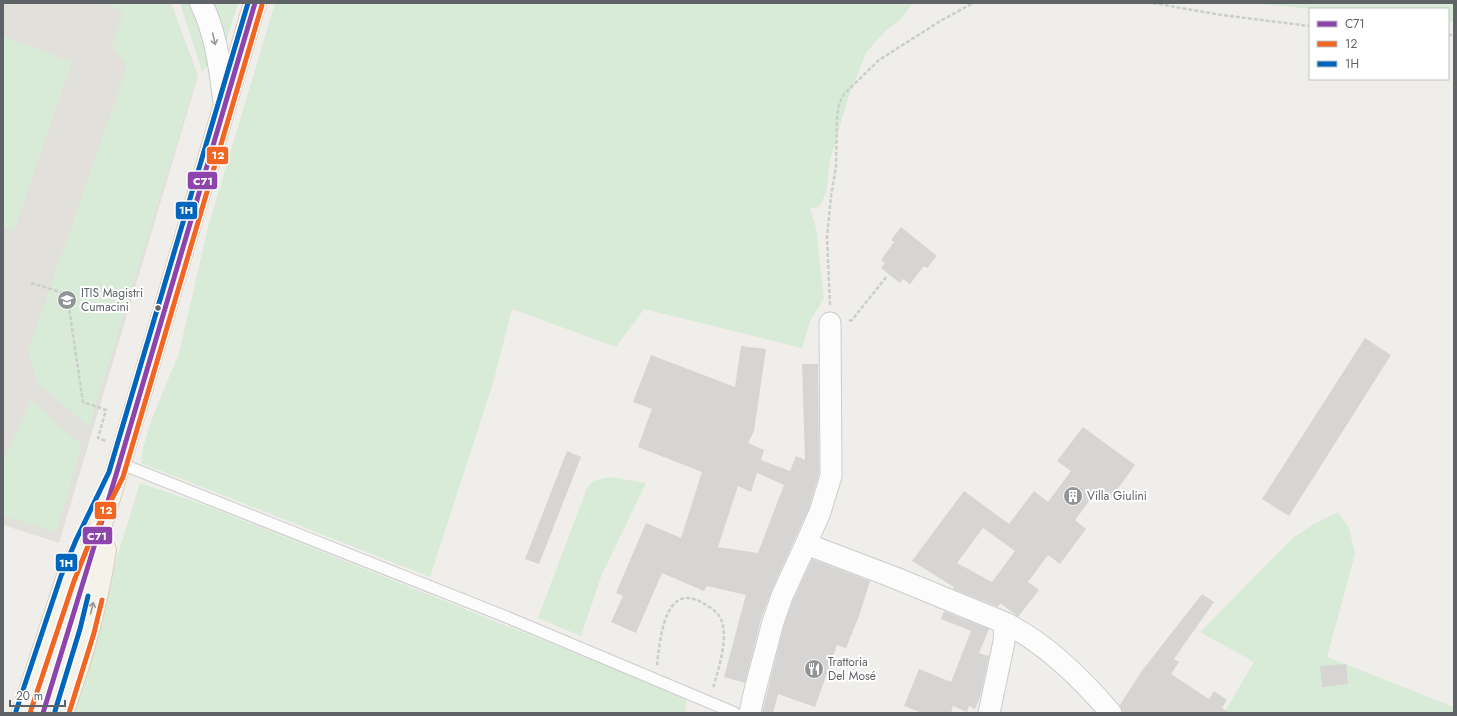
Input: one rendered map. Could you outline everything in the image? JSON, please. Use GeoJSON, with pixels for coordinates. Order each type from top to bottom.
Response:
{"type":"FeatureCollection","features":[{"type":"Feature","properties":{"kind":"main road"},"geometry":{"type":"LineString","coordinates":[[43,713],[255,3]]}},
{"type":"Feature","properties":{"kind":"main road"},"geometry":{"type":"LineString","coordinates":[[23,713],[67,579],[119,461]]}},
{"type":"Feature","properties":{"kind":"main road"},"geometry":{"type":"LineString","coordinates":[[62,713],[87,631],[102,570],[119,461]]}},
{"type":"Feature","properties":{"kind":"street"},"geometry":{"type":"LineString","coordinates":[[201,3],[214,36],[225,105]]}},
{"type":"Feature","properties":{"kind":"street"},"geometry":{"type":"LineString","coordinates":[[750,713],[769,638],[782,596],[820,512],[831,476],[830,323]]}},
{"type":"Feature","properties":{"kind":"street"},"geometry":{"type":"LineString","coordinates":[[806,544],[894,576],[1018,629],[1033,639],[1070,669],[1111,713]]}},
{"type":"Feature","properties":{"kind":"street"},"geometry":{"type":"LineString","coordinates":[[989,713],[1004,642],[1005,623]]}},
{"type":"Feature","properties":{"kind":"lane"},"geometry":{"type":"LineString","coordinates":[[119,461],[502,615],[734,713]]}},
{"type":"Feature","properties":{"kind":"path"},"geometry":{"type":"LineString","coordinates":[[887,276],[852,320],[830,323],[827,237],[836,166],[837,117],[839,104],[844,94],[879,60],[942,20],[973,3]]}},
{"type":"Feature","properties":{"kind":"path"},"geometry":{"type":"LineString","coordinates":[[1153,3],[1221,15],[1309,26]]}},
{"type":"Feature","properties":{"kind":"path"},"geometry":{"type":"LineString","coordinates":[[31,283],[67,294],[83,402],[106,410],[98,438],[119,461]]}},
{"type":"Feature","properties":{"kind":"path"},"geometry":{"type":"LineString","coordinates":[[656,680],[664,623],[673,605],[683,599],[691,598],[700,602],[717,614],[722,620],[724,630],[720,664],[709,702]]}},
{"type":"Feature","properties":{"kind":"shaded area","name":"ITIS Magistri Cumacini"},"geometry":{"type":"Polygon","coordinates":[[[3,3],[171,3],[198,76],[59,543],[3,525],[3,3]]]}},
{"type":"Feature","properties":{"kind":"green space"},"geometry":{"type":"Polygon","coordinates":[[[104,3],[171,3],[197,76],[89,427],[38,383],[28,351],[125,73],[125,62],[115,51],[112,45],[123,15],[119,9],[104,3]]]}},
{"type":"Feature","properties":{"kind":"green space"},"geometry":{"type":"Polygon","coordinates":[[[180,3],[191,3],[207,51],[207,66],[202,71],[180,3]]]}},
{"type":"Feature","properties":{"kind":"green space"},"geometry":{"type":"Polygon","coordinates":[[[210,3],[238,3],[226,42],[223,42],[210,3]]]}},
{"type":"Feature","properties":{"kind":"green space"},"geometry":{"type":"Polygon","coordinates":[[[275,3],[913,3],[901,19],[883,33],[866,53],[849,95],[841,122],[830,161],[827,189],[821,204],[816,208],[810,208],[816,228],[824,298],[810,321],[802,348],[644,309],[616,347],[512,309],[493,383],[430,577],[141,463],[143,448],[151,421],[179,353],[208,227],[275,3]]]}},
{"type":"Feature","properties":{"kind":"green space"},"geometry":{"type":"Polygon","coordinates":[[[1250,3],[1454,3],[1454,22],[1449,22],[1449,8],[1309,9],[1250,3]]]}},
{"type":"Feature","properties":{"kind":"green space"},"geometry":{"type":"Polygon","coordinates":[[[3,36],[72,62],[14,231],[3,227],[3,36]]]}},
{"type":"Feature","properties":{"kind":"green space"},"geometry":{"type":"Polygon","coordinates":[[[31,400],[82,446],[56,532],[3,516],[3,462],[31,400]]]}},
{"type":"Feature","properties":{"kind":"green space"},"geometry":{"type":"Polygon","coordinates":[[[610,477],[646,483],[602,574],[581,636],[538,618],[587,488],[593,481],[610,477]]]}},
{"type":"Feature","properties":{"kind":"green space"},"geometry":{"type":"Polygon","coordinates":[[[140,483],[210,507],[687,698],[685,713],[69,713],[140,483]]]}},
{"type":"Feature","properties":{"kind":"green space"},"geometry":{"type":"Polygon","coordinates":[[[1338,512],[1349,528],[1355,554],[1327,657],[1454,707],[1454,713],[1224,713],[1254,662],[1200,632],[1293,538],[1312,525],[1338,512]]]}},
{"type":"Feature","properties":{"kind":"building"},"geometry":{"type":"Polygon","coordinates":[[[901,227],[937,256],[927,268],[924,266],[910,284],[903,279],[900,283],[881,268],[885,263],[881,260],[894,242],[891,240],[901,227]]]}},
{"type":"Feature","properties":{"kind":"building"},"geometry":{"type":"Polygon","coordinates":[[[1365,338],[1391,355],[1289,516],[1262,499],[1365,338]]]}},
{"type":"Feature","properties":{"kind":"building"},"geometry":{"type":"Polygon","coordinates":[[[741,346],[766,349],[754,431],[748,443],[764,450],[761,460],[790,471],[796,456],[805,460],[802,364],[818,364],[819,474],[809,508],[771,592],[761,619],[745,683],[724,677],[746,595],[707,586],[704,591],[662,573],[636,633],[611,622],[623,596],[616,593],[646,523],[681,538],[702,472],[638,447],[652,409],[633,402],[651,355],[735,387],[741,346]],[[757,473],[751,492],[738,486],[718,547],[758,553],[784,485],[757,473]]]}},
{"type":"Feature","properties":{"kind":"building"},"geometry":{"type":"Polygon","coordinates":[[[1083,427],[1135,465],[1109,501],[1097,491],[1075,520],[1086,529],[1060,564],[1048,555],[1028,582],[1039,590],[1018,617],[1000,603],[998,607],[953,589],[954,587],[912,561],[964,491],[1009,524],[1034,491],[1048,502],[1071,471],[1057,461],[1083,427]],[[983,528],[957,563],[992,582],[1015,551],[983,528]]]}},
{"type":"Feature","properties":{"kind":"building"},"geometry":{"type":"Polygon","coordinates":[[[567,451],[581,457],[539,564],[525,559],[567,451]]]}},
{"type":"Feature","properties":{"kind":"building"},"geometry":{"type":"Polygon","coordinates":[[[812,559],[870,581],[859,616],[846,648],[837,645],[815,707],[778,694],[773,713],[762,713],[784,625],[793,600],[812,559]]]}},
{"type":"Feature","properties":{"kind":"building"},"geometry":{"type":"Polygon","coordinates":[[[1202,594],[1214,602],[1174,659],[1179,662],[1171,674],[1209,699],[1214,691],[1227,700],[1222,708],[1230,713],[1123,713],[1120,705],[1141,672],[1202,594]]]}},
{"type":"Feature","properties":{"kind":"building"},"geometry":{"type":"Polygon","coordinates":[[[944,611],[989,629],[979,653],[989,656],[980,697],[975,709],[969,706],[967,712],[953,706],[951,713],[922,713],[904,706],[919,669],[951,682],[971,631],[941,619],[944,611]]]}},
{"type":"Feature","properties":{"kind":"building"},"geometry":{"type":"Polygon","coordinates":[[[1346,664],[1348,684],[1322,687],[1320,666],[1346,664]]]}},
{"type":"Feature","properties":{"kind":"transit line","name":"1H"},"geometry":{"type":"LineString","coordinates":[[16,711],[61,576],[76,540],[109,472],[248,3]]}},
{"type":"Feature","properties":{"kind":"transit line","name":"C71"},"geometry":{"type":"LineString","coordinates":[[43,713],[116,475],[255,3]]}},
{"type":"Feature","properties":{"kind":"transit line","name":"12"},"geometry":{"type":"LineString","coordinates":[[30,713],[74,581],[88,546],[123,477],[262,5]]}},
{"type":"Feature","properties":{"kind":"transit line","name":"1H"},"geometry":{"type":"LineString","coordinates":[[55,711],[80,629],[88,596]]}},
{"type":"Feature","properties":{"kind":"transit line","name":"12"},"geometry":{"type":"LineString","coordinates":[[69,713],[94,633],[102,600]]}},
{"type":"Feature","properties":{"kind":"place","name":"ITIS Magistri Cumacini"},"geometry":{"type":"Point","coordinates":[67,300]}},
{"type":"Feature","properties":{"kind":"place","name":"Villa Giulini"},"geometry":{"type":"Point","coordinates":[1073,496]}},
{"type":"Feature","properties":{"kind":"place","name":"Trattoria Del Mosé"},"geometry":{"type":"Point","coordinates":[814,669]}}]}
